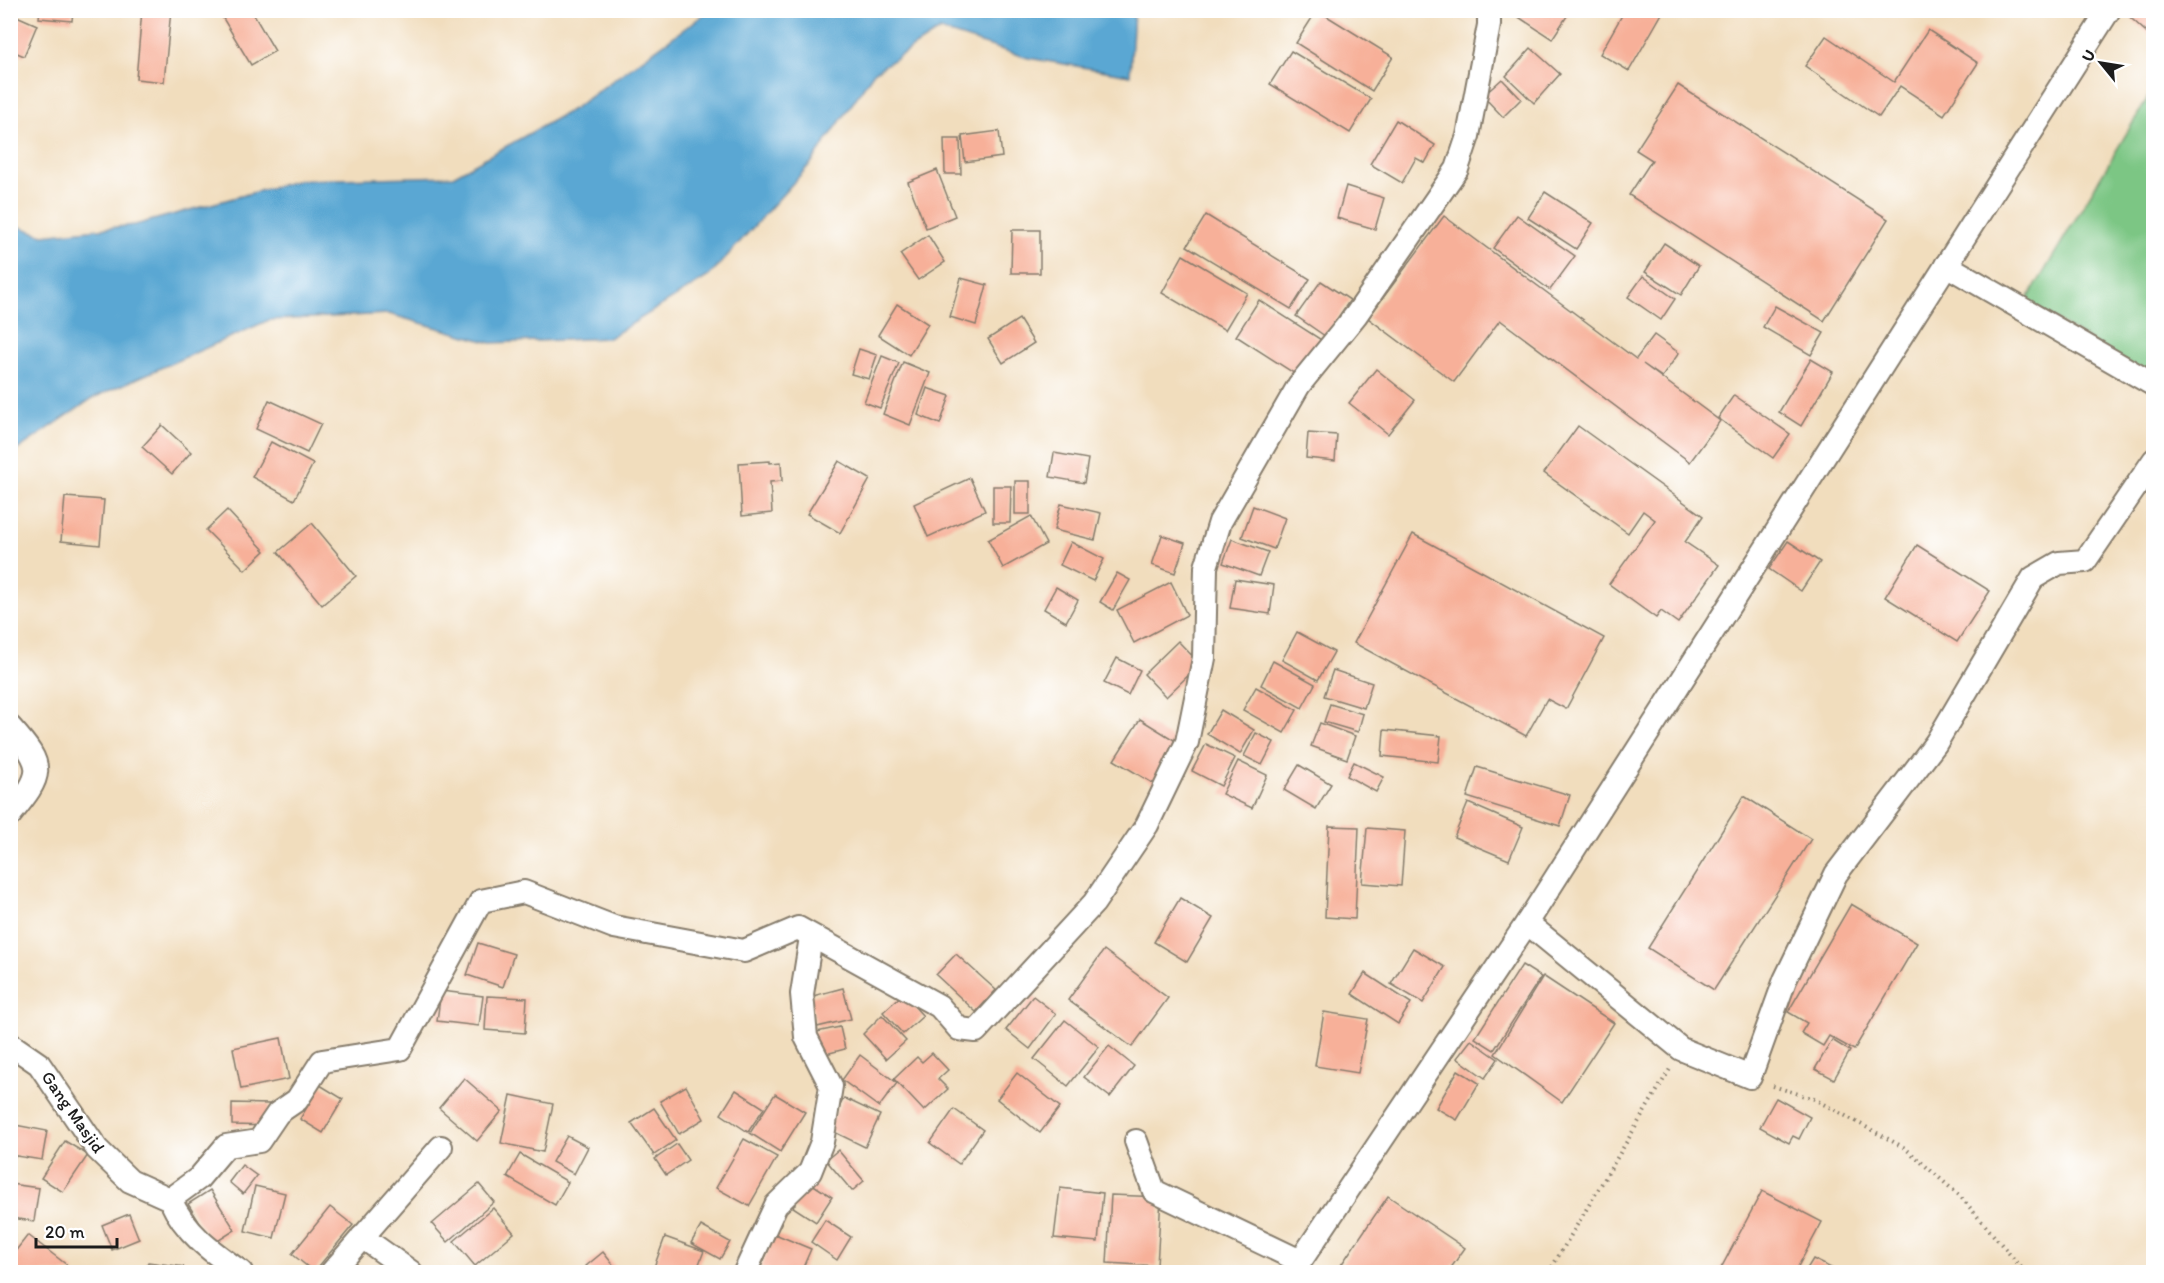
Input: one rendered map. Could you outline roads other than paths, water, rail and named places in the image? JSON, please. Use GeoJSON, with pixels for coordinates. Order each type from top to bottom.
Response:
{"type":"FeatureCollection","features":[{"type":"Feature","properties":{"kind":"street"},"geometry":{"type":"LineString","coordinates":[[241,1272],[201,1244],[177,1214],[170,1199],[199,1178],[226,1146],[259,1141],[278,1113],[297,1100],[322,1061],[400,1049],[481,901],[524,892],[614,927],[744,951],[798,928],[939,1006],[959,1029],[976,1031],[1094,903],[1146,825],[1188,742],[1204,658],[1206,567],[1220,522],[1299,385],[1356,315],[1457,169],[1468,136],[1490,10]]}},
{"type":"Feature","properties":{"kind":"street"},"geometry":{"type":"LineString","coordinates":[[1136,1141],[1154,1191],[1296,1267],[1527,922],[2109,10]]}},
{"type":"Feature","properties":{"kind":"street"},"geometry":{"type":"LineString","coordinates":[[1946,265],[2154,385]]}},
{"type":"Feature","properties":{"kind":"street"},"geometry":{"type":"LineString","coordinates":[[1527,922],[1681,1049],[1750,1077],[1785,980],[1836,874],[1936,743],[2033,578],[2059,563],[2085,561],[2154,460]]}},
{"type":"Feature","properties":{"kind":"street"},"geometry":{"type":"LineString","coordinates":[[10,727],[31,749],[37,770],[33,786],[10,815]]}},
{"type":"Feature","properties":{"kind":"street"},"geometry":{"type":"LineString","coordinates":[[745,1272],[776,1205],[810,1172],[822,1142],[831,1086],[806,1037],[802,994],[812,937]]}},
{"type":"Feature","properties":{"kind":"street","name":"Gang Masjid"},"geometry":{"type":"LineString","coordinates":[[10,1044],[39,1064],[96,1149],[130,1181],[170,1199]]}},
{"type":"Feature","properties":{"kind":"street"},"geometry":{"type":"LineString","coordinates":[[332,1272],[441,1147]]}},
{"type":"Feature","properties":{"kind":"street"},"geometry":{"type":"LineString","coordinates":[[362,1237],[411,1272]]}},
{"type":"Feature","properties":{"kind":"water"},"geometry":{"type":"Polygon","coordinates":[[[709,11],[1134,11],[1130,75],[1028,58],[940,30],[874,72],[812,162],[709,276],[609,338],[491,343],[389,314],[269,320],[93,398],[11,454],[11,224],[43,235],[135,225],[299,180],[453,176],[573,109],[709,11]]]}}]}
